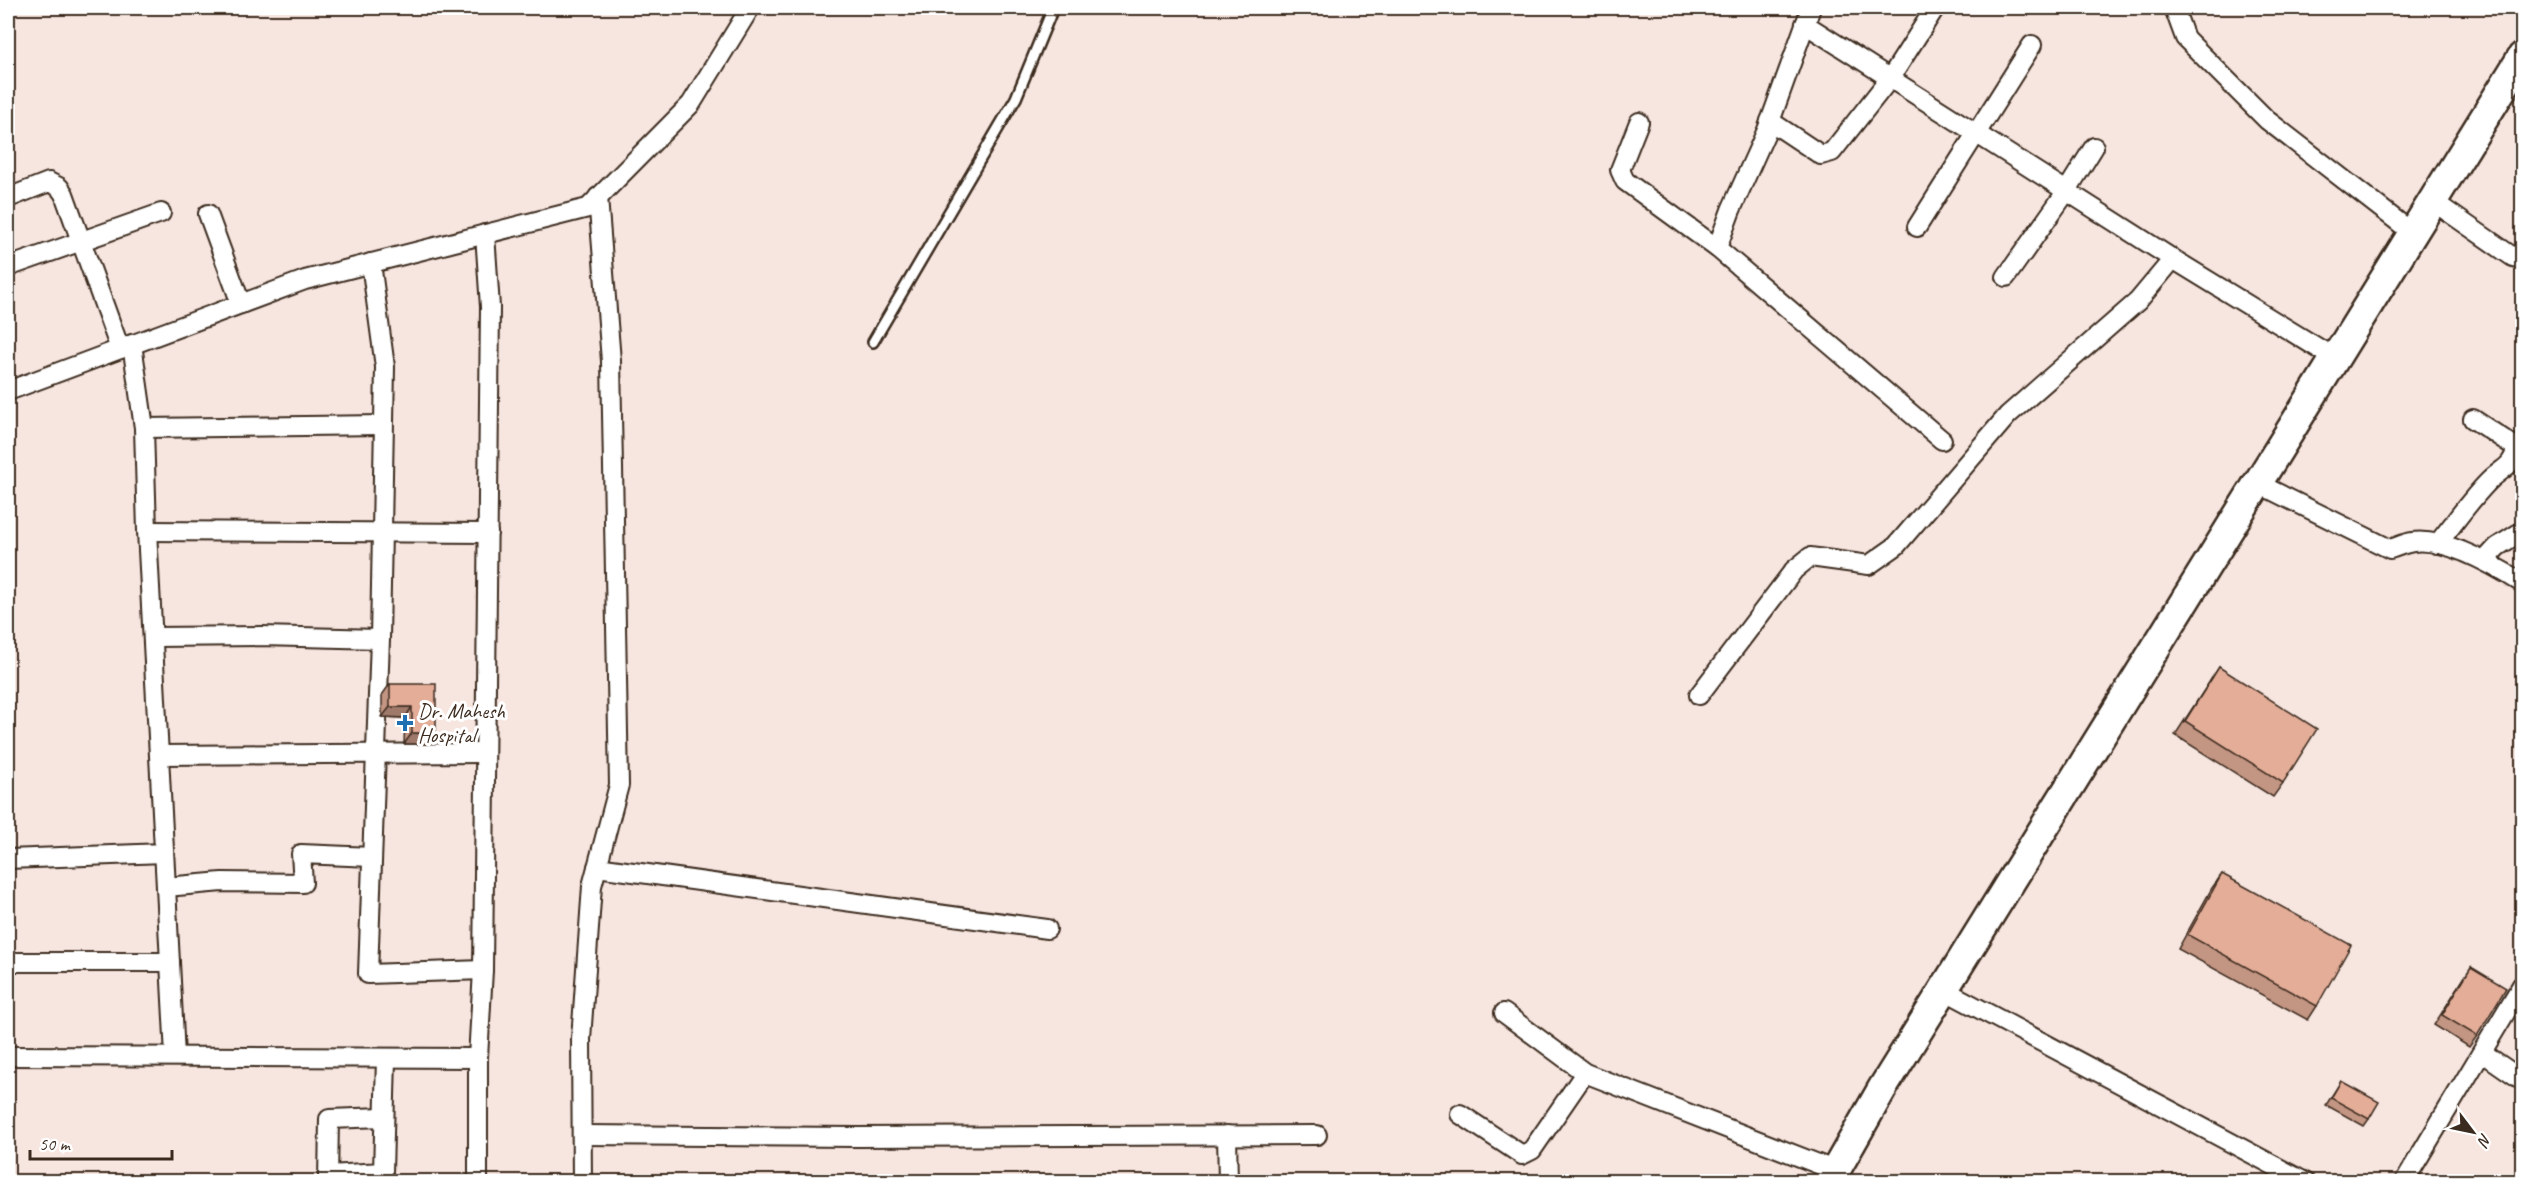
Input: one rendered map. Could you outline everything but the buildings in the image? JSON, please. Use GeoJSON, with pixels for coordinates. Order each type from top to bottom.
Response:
{"type":"FeatureCollection","features":[{"type":"Feature","properties":{"kind":"main road"},"geometry":{"type":"LineString","coordinates":[[1832,1176],[1882,1089],[2523,57]]}},
{"type":"Feature","properties":{"kind":"street"},"geometry":{"type":"LineString","coordinates":[[8,391],[305,280],[588,207],[691,104],[750,8]]}},
{"type":"Feature","properties":{"kind":"street"},"geometry":{"type":"LineString","coordinates":[[1770,121],[1821,156],[1832,152],[1891,77],[1935,8]]}},
{"type":"Feature","properties":{"kind":"street"},"geometry":{"type":"LineString","coordinates":[[2179,9],[2185,38],[2267,120],[2414,234]]}},
{"type":"Feature","properties":{"kind":"street"},"geometry":{"type":"LineString","coordinates":[[1717,248],[1770,121],[1808,16],[1891,77],[2066,192],[2336,359]]}},
{"type":"Feature","properties":{"kind":"street"},"geometry":{"type":"LineString","coordinates":[[1917,227],[2032,45]]}},
{"type":"Feature","properties":{"kind":"street"},"geometry":{"type":"LineString","coordinates":[[1639,122],[1620,170],[1625,181],[1717,248],[1942,440]]}},
{"type":"Feature","properties":{"kind":"street"},"geometry":{"type":"LineString","coordinates":[[2006,277],[2066,192],[2094,147]]}},
{"type":"Feature","properties":{"kind":"street"},"geometry":{"type":"LineString","coordinates":[[8,198],[49,182],[64,194],[81,242],[126,347],[144,428],[147,531],[175,1056]]}},
{"type":"Feature","properties":{"kind":"street"},"geometry":{"type":"LineString","coordinates":[[582,1182],[581,1039],[592,886],[619,785],[611,361],[598,197]]}},
{"type":"Feature","properties":{"kind":"street"},"geometry":{"type":"LineString","coordinates":[[2434,202],[2513,256],[2523,259]]}},
{"type":"Feature","properties":{"kind":"street"},"geometry":{"type":"LineString","coordinates":[[8,267],[161,213]]}},
{"type":"Feature","properties":{"kind":"street"},"geometry":{"type":"LineString","coordinates":[[208,214],[241,304]]}},
{"type":"Feature","properties":{"kind":"street"},"geometry":{"type":"LineString","coordinates":[[478,1182],[478,1058],[483,970],[490,307],[485,234]]}},
{"type":"Feature","properties":{"kind":"street"},"geometry":{"type":"LineString","coordinates":[[1699,695],[1794,570],[1810,557],[1869,565],[1896,546],[2008,415],[2138,301],[2173,259]]}},
{"type":"Feature","properties":{"kind":"street"},"geometry":{"type":"LineString","coordinates":[[371,263],[385,367],[380,639],[368,974],[483,970]]}},
{"type":"Feature","properties":{"kind":"street"},"geometry":{"type":"LineString","coordinates":[[2437,544],[2491,479],[2506,469],[2513,460],[2517,448],[2474,419]]}},
{"type":"Feature","properties":{"kind":"street"},"geometry":{"type":"LineString","coordinates":[[144,428],[383,425]]}},
{"type":"Feature","properties":{"kind":"street"},"geometry":{"type":"LineString","coordinates":[[2259,484],[2390,549],[2414,542],[2437,544],[2485,560],[2523,583]]}},
{"type":"Feature","properties":{"kind":"street"},"geometry":{"type":"LineString","coordinates":[[147,531],[488,533]]}},
{"type":"Feature","properties":{"kind":"street"},"geometry":{"type":"LineString","coordinates":[[2485,560],[2497,547],[2523,531]]}},
{"type":"Feature","properties":{"kind":"street"},"geometry":{"type":"LineString","coordinates":[[154,638],[261,636],[380,639]]}},
{"type":"Feature","properties":{"kind":"street"},"geometry":{"type":"LineString","coordinates":[[160,755],[485,753]]}},
{"type":"Feature","properties":{"kind":"street"},"geometry":{"type":"LineString","coordinates":[[8,859],[164,853]]}},
{"type":"Feature","properties":{"kind":"street"},"geometry":{"type":"LineString","coordinates":[[166,887],[222,882],[303,883],[301,854],[372,857]]}},
{"type":"Feature","properties":{"kind":"street"},"geometry":{"type":"LineString","coordinates":[[597,867],[1047,929]]}},
{"type":"Feature","properties":{"kind":"street"},"geometry":{"type":"LineString","coordinates":[[8,962],[170,962]]}},
{"type":"Feature","properties":{"kind":"street"},"geometry":{"type":"LineString","coordinates":[[2404,1182],[2523,985]]}},
{"type":"Feature","properties":{"kind":"street"},"geometry":{"type":"LineString","coordinates":[[1944,990],[2305,1182]]}},
{"type":"Feature","properties":{"kind":"street"},"geometry":{"type":"LineString","coordinates":[[1504,1013],[1585,1073],[1832,1176]]}},
{"type":"Feature","properties":{"kind":"street"},"geometry":{"type":"LineString","coordinates":[[2482,1053],[2523,1080]]}},
{"type":"Feature","properties":{"kind":"street"},"geometry":{"type":"LineString","coordinates":[[8,1056],[478,1058]]}},
{"type":"Feature","properties":{"kind":"street"},"geometry":{"type":"LineString","coordinates":[[383,1117],[329,1119],[328,1178],[383,1172],[386,1058]]}},
{"type":"Feature","properties":{"kind":"street"},"geometry":{"type":"LineString","coordinates":[[1460,1114],[1522,1155],[1532,1150],[1585,1073]]}},
{"type":"Feature","properties":{"kind":"street"},"geometry":{"type":"LineString","coordinates":[[583,1135],[844,1137],[1317,1135]]}},
{"type":"Feature","properties":{"kind":"street"},"geometry":{"type":"LineString","coordinates":[[1227,1135],[1228,1182]]}},
{"type":"Feature","properties":{"kind":"lane"},"geometry":{"type":"LineString","coordinates":[[873,342],[1016,98],[1053,8]]}},
{"type":"Feature","properties":{"kind":"place","name":"Dr. Mahesh Hospital"},"geometry":{"type":"Point","coordinates":[405,723]}}]}
